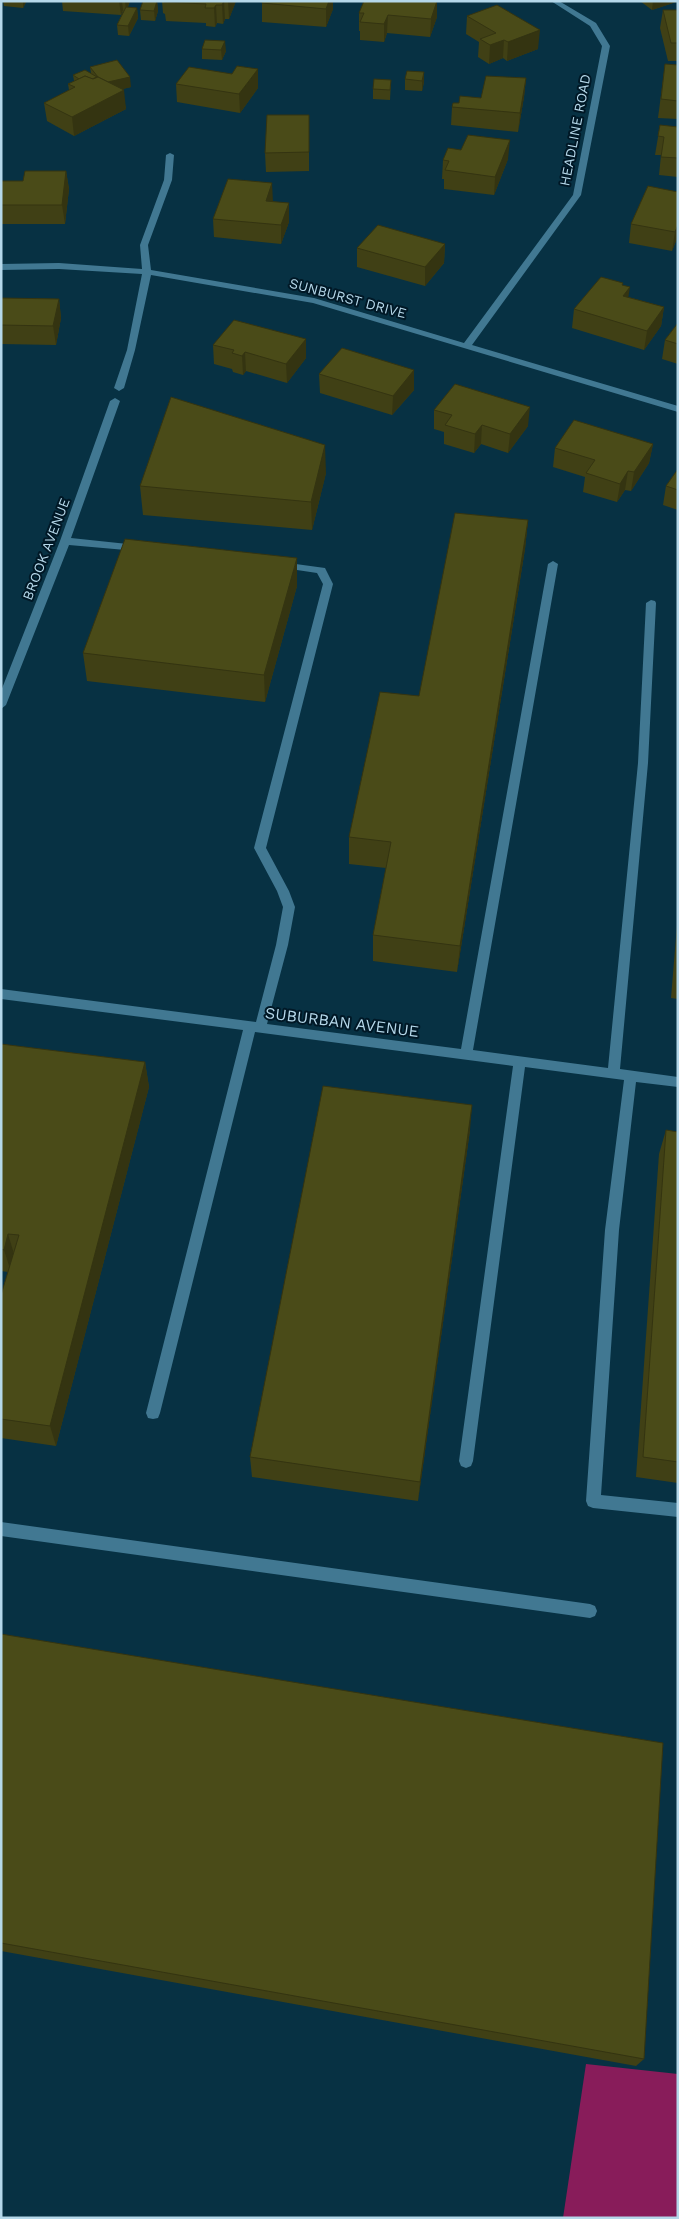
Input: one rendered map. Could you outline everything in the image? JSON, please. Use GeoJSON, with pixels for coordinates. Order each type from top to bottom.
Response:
{"type":"FeatureCollection","features":[{"type":"Feature","properties":{"kind":"street","name":"HEADLINE ROAD"},"geometry":{"type":"LineString","coordinates":[[467,345],[577,195],[606,46],[593,25],[554,1]]}},
{"type":"Feature","properties":{"kind":"street"},"geometry":{"type":"LineString","coordinates":[[119,388],[131,350],[148,272],[144,244],[168,180],[170,155]]}},
{"type":"Feature","properties":{"kind":"street","name":"SUNBURST DRIVE"},"geometry":{"type":"LineString","coordinates":[[1,267],[59,266],[148,272],[314,301],[678,409]]}},
{"type":"Feature","properties":{"kind":"street","name":"BROOK AVENUE"},"geometry":{"type":"LineString","coordinates":[[1,705],[4,690],[65,541],[115,401]]}},
{"type":"Feature","properties":{"kind":"street"},"geometry":{"type":"LineString","coordinates":[[65,541],[144,549]]}},
{"type":"Feature","properties":{"kind":"street"},"geometry":{"type":"LineString","coordinates":[[153,1413],[255,1027],[289,909],[277,879],[260,848],[328,584],[321,570],[272,564]]}},
{"type":"Feature","properties":{"kind":"street"},"geometry":{"type":"LineString","coordinates":[[466,1054],[553,564]]}},
{"type":"Feature","properties":{"kind":"street"},"geometry":{"type":"LineString","coordinates":[[614,1073],[643,763],[652,603]]}},
{"type":"Feature","properties":{"kind":"street","name":"SUBURBAN AVENUE"},"geometry":{"type":"LineString","coordinates":[[1,994],[678,1082]]}},
{"type":"Feature","properties":{"kind":"street"},"geometry":{"type":"LineString","coordinates":[[466,1461],[520,1061]]}},
{"type":"Feature","properties":{"kind":"street"},"geometry":{"type":"LineString","coordinates":[[631,1076],[612,1230],[593,1501],[678,1510]]}},
{"type":"Feature","properties":{"kind":"street"},"geometry":{"type":"LineString","coordinates":[[1,1529],[590,1611]]}},
{"type":"Feature","properties":{"kind":"shaded area"},"geometry":{"type":"Polygon","coordinates":[[[586,2064],[678,2074],[678,2218],[563,2218],[586,2064]]]}},
{"type":"Feature","properties":{"kind":"building"},"geometry":{"type":"Polygon","coordinates":[[[143,1],[157,1],[154,11],[140,10],[143,1]]]}},
{"type":"Feature","properties":{"kind":"building"},"geometry":{"type":"Polygon","coordinates":[[[165,1],[224,1],[222,5],[216,5],[214,8],[205,8],[206,4],[165,1]]]}},
{"type":"Feature","properties":{"kind":"building"},"geometry":{"type":"Polygon","coordinates":[[[262,1],[329,1],[326,9],[262,3],[262,1]]]}},
{"type":"Feature","properties":{"kind":"building"},"geometry":{"type":"Polygon","coordinates":[[[364,1],[437,1],[431,19],[388,15],[384,24],[360,22],[364,13],[359,13],[364,1]]]}},
{"type":"Feature","properties":{"kind":"building"},"geometry":{"type":"Polygon","coordinates":[[[497,5],[540,30],[508,42],[504,40],[490,45],[480,39],[496,33],[467,16],[497,5]]]}},
{"type":"Feature","properties":{"kind":"building"},"geometry":{"type":"Polygon","coordinates":[[[126,7],[137,8],[128,26],[117,25],[126,7]]]}},
{"type":"Feature","properties":{"kind":"building"},"geometry":{"type":"Polygon","coordinates":[[[663,10],[678,10],[678,43],[671,43],[663,10]]]}},
{"type":"Feature","properties":{"kind":"building"},"geometry":{"type":"Polygon","coordinates":[[[205,40],[225,41],[221,50],[202,49],[205,40]]]}},
{"type":"Feature","properties":{"kind":"building"},"geometry":{"type":"Polygon","coordinates":[[[117,60],[130,77],[108,82],[98,77],[90,67],[117,60]]]}},
{"type":"Feature","properties":{"kind":"building"},"geometry":{"type":"Polygon","coordinates":[[[665,64],[678,65],[678,101],[661,99],[665,64]]]}},
{"type":"Feature","properties":{"kind":"building"},"geometry":{"type":"Polygon","coordinates":[[[237,66],[258,69],[239,94],[176,84],[189,67],[232,74],[237,66]]]}},
{"type":"Feature","properties":{"kind":"building"},"geometry":{"type":"Polygon","coordinates":[[[85,70],[97,77],[92,79],[85,76],[79,79],[73,75],[85,70]]]}},
{"type":"Feature","properties":{"kind":"building"},"geometry":{"type":"Polygon","coordinates":[[[407,71],[424,72],[422,81],[405,79],[407,71]]]}},
{"type":"Feature","properties":{"kind":"building"},"geometry":{"type":"Polygon","coordinates":[[[85,76],[93,79],[98,77],[124,90],[72,117],[44,103],[75,87],[68,84],[85,76]]]}},
{"type":"Feature","properties":{"kind":"building"},"geometry":{"type":"Polygon","coordinates":[[[486,76],[526,78],[520,113],[452,107],[453,103],[459,103],[460,96],[481,98],[486,76]]]}},
{"type":"Feature","properties":{"kind":"building"},"geometry":{"type":"Polygon","coordinates":[[[374,79],[391,80],[390,90],[373,89],[374,79]]]}},
{"type":"Feature","properties":{"kind":"building"},"geometry":{"type":"Polygon","coordinates":[[[267,115],[309,115],[309,152],[265,153],[267,115]]]}},
{"type":"Feature","properties":{"kind":"building"},"geometry":{"type":"Polygon","coordinates":[[[660,125],[678,127],[678,158],[661,157],[664,137],[658,136],[660,125]]]}},
{"type":"Feature","properties":{"kind":"building"},"geometry":{"type":"Polygon","coordinates":[[[468,135],[510,140],[495,177],[445,170],[449,161],[443,160],[448,148],[461,150],[468,135]]]}},
{"type":"Feature","properties":{"kind":"building"},"geometry":{"type":"Polygon","coordinates":[[[25,171],[66,171],[62,205],[1,205],[1,181],[23,181],[25,171]]]}},
{"type":"Feature","properties":{"kind":"building"},"geometry":{"type":"Polygon","coordinates":[[[228,179],[272,183],[266,201],[289,203],[281,225],[213,219],[228,179]]]}},
{"type":"Feature","properties":{"kind":"building"},"geometry":{"type":"Polygon","coordinates":[[[648,186],[678,192],[678,225],[675,232],[631,224],[648,186]]]}},
{"type":"Feature","properties":{"kind":"building"},"geometry":{"type":"Polygon","coordinates":[[[378,225],[445,244],[425,267],[357,248],[378,225]]]}},
{"type":"Feature","properties":{"kind":"building"},"geometry":{"type":"Polygon","coordinates":[[[601,277],[630,287],[623,296],[664,307],[647,331],[574,309],[601,277]]]}},
{"type":"Feature","properties":{"kind":"building"},"geometry":{"type":"Polygon","coordinates":[[[1,298],[59,299],[53,326],[1,325],[1,298]]]}},
{"type":"Feature","properties":{"kind":"building"},"geometry":{"type":"Polygon","coordinates":[[[234,320],[306,339],[286,364],[245,352],[242,356],[232,353],[234,350],[213,345],[234,320]]]}},
{"type":"Feature","properties":{"kind":"building"},"geometry":{"type":"Polygon","coordinates":[[[678,323],[678,344],[665,340],[678,323]]]}},
{"type":"Feature","properties":{"kind":"building"},"geometry":{"type":"Polygon","coordinates":[[[342,348],[414,370],[393,396],[319,374],[342,348]]]}},
{"type":"Feature","properties":{"kind":"building"},"geometry":{"type":"Polygon","coordinates":[[[455,384],[530,407],[510,434],[482,425],[475,434],[445,425],[452,415],[434,410],[455,384]]]}},
{"type":"Feature","properties":{"kind":"building"},"geometry":{"type":"Polygon","coordinates":[[[171,397],[325,445],[311,502],[140,486],[171,397]]]}},
{"type":"Feature","properties":{"kind":"building"},"geometry":{"type":"Polygon","coordinates":[[[574,420],[653,444],[634,472],[628,471],[620,484],[586,473],[595,460],[555,448],[574,420]]]}},
{"type":"Feature","properties":{"kind":"building"},"geometry":{"type":"Polygon","coordinates":[[[678,469],[678,490],[666,486],[678,469]]]}},
{"type":"Feature","properties":{"kind":"building"},"geometry":{"type":"Polygon","coordinates":[[[455,513],[528,520],[460,946],[373,935],[391,842],[349,837],[380,692],[419,696],[455,513]]]}},
{"type":"Feature","properties":{"kind":"building"},"geometry":{"type":"Polygon","coordinates":[[[125,539],[297,558],[264,675],[83,653],[125,539]]]}},
{"type":"Feature","properties":{"kind":"building"},"geometry":{"type":"Polygon","coordinates":[[[1,1044],[145,1062],[50,1426],[1,1419],[1,1295],[19,1235],[8,1234],[4,1250],[1,1249],[1,1044]]]}},
{"type":"Feature","properties":{"kind":"building"},"geometry":{"type":"Polygon","coordinates":[[[323,1086],[472,1105],[420,1482],[250,1457],[323,1086]]]}},
{"type":"Feature","properties":{"kind":"building"},"geometry":{"type":"Polygon","coordinates":[[[666,1130],[678,1132],[678,1462],[643,1457],[666,1130]]]}},
{"type":"Feature","properties":{"kind":"building"},"geometry":{"type":"Polygon","coordinates":[[[1,1634],[663,1743],[644,2059],[1,1943],[1,1634]]]}}]}
